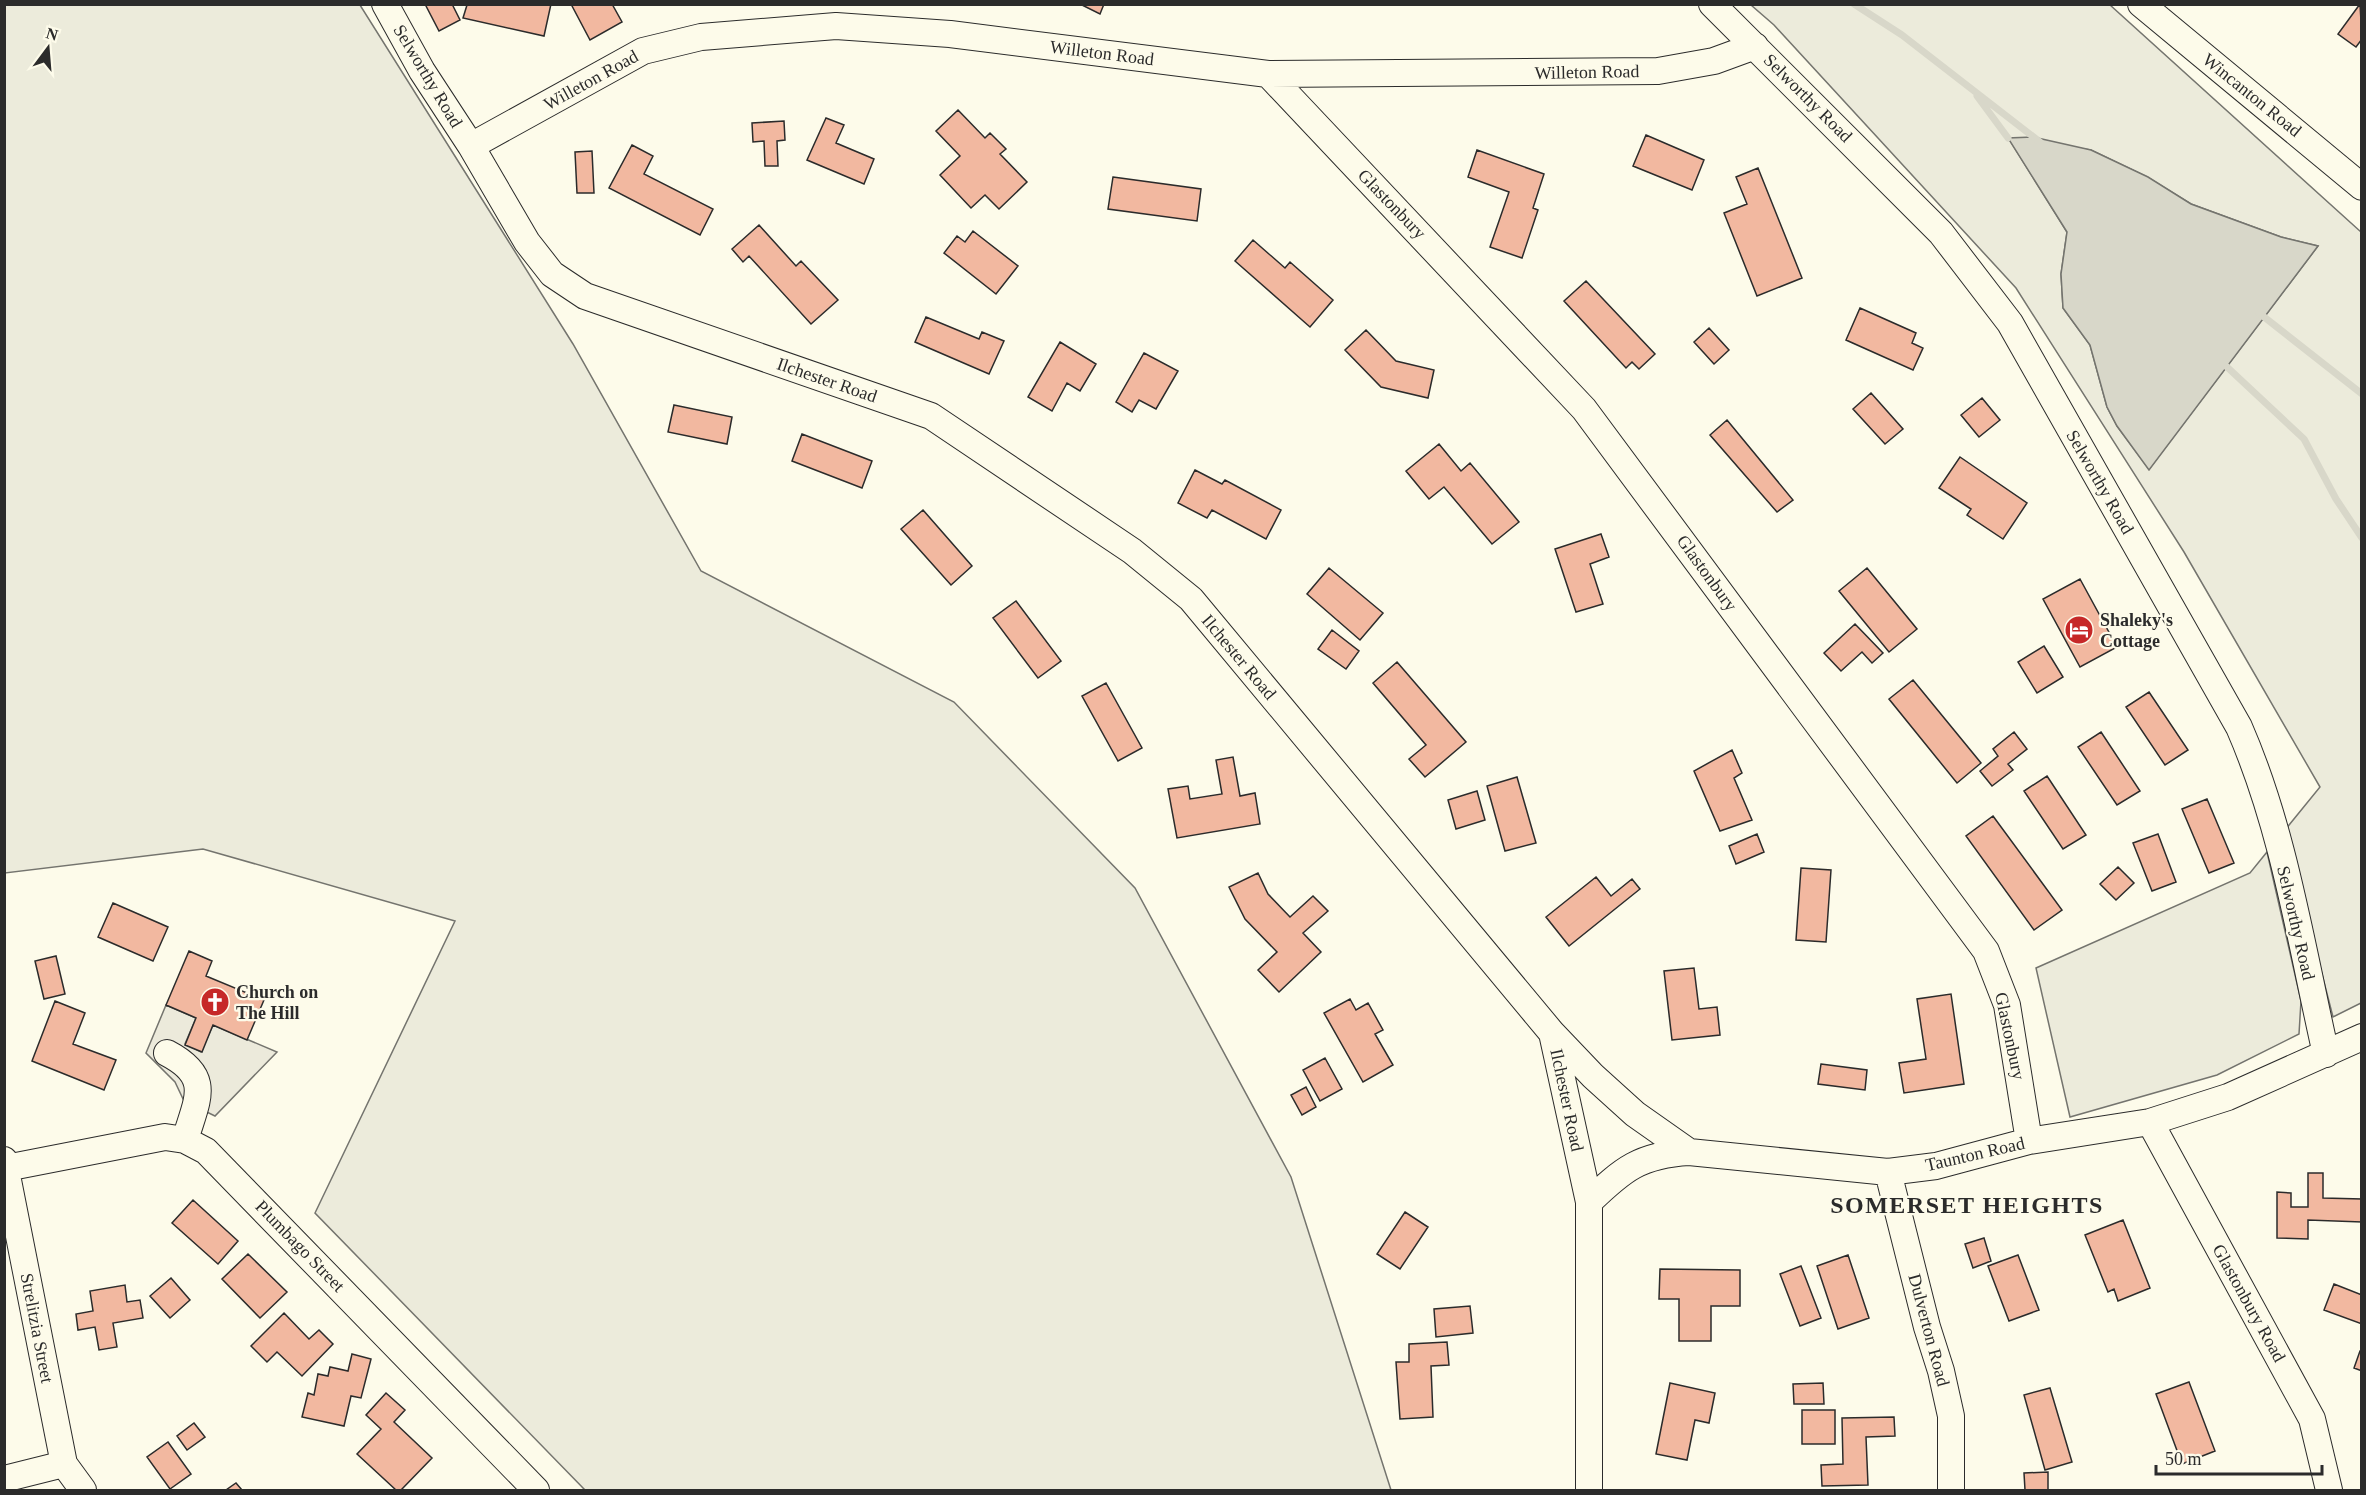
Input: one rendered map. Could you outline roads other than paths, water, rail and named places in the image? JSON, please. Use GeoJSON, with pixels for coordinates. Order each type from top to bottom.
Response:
{"type":"FeatureCollection","features":[{"type":"Feature","properties":{"kind":"street","name":"Selworthy Road"},"geometry":{"type":"LineString","coordinates":[[385,4],[422,71],[471,146]]}},
{"type":"Feature","properties":{"kind":"street","name":"Selworthy Road"},"geometry":{"type":"LineString","coordinates":[[1712,4],[1941,233],[2010,323],[2239,727],[2258,771],[2275,827],[2326,1054]]}},
{"type":"Feature","properties":{"kind":"street","name":"Wincanton Road"},"geometry":{"type":"LineString","coordinates":[[2141,4],[2361,187]]}},
{"type":"Feature","properties":{"kind":"street","name":"Willeton Road"},"geometry":{"type":"LineString","coordinates":[[471,146],[643,51],[701,37],[836,26],[950,34],[1268,74],[1658,71],[1714,61],[1755,45]]}},
{"type":"Feature","properties":{"kind":"street","name":"Glastonbury"},"geometry":{"type":"LineString","coordinates":[[1268,74],[1584,409],[1986,951],[2007,1005],[2029,1141]]}},
{"type":"Feature","properties":{"kind":"street","name":"Ilchester Road"},"geometry":{"type":"LineString","coordinates":[[471,146],[526,242],[552,274],[585,296],[932,416],[1132,551],[1174,585],[1191,599],[1552,1033],[1589,1202],[1589,1491]]}},
{"type":"Feature","properties":{"kind":"street"},"geometry":{"type":"LineString","coordinates":[[1552,1033],[1593,1076],[1635,1114],[1689,1152]]}},
{"type":"Feature","properties":{"kind":"street","name":"Taunton Road"},"geometry":{"type":"LineString","coordinates":[[1589,1202],[1625,1169],[1644,1159],[1689,1152],[1888,1172],[1936,1166],[2029,1141],[2150,1122],[2228,1097],[2361,1037]]}},
{"type":"Feature","properties":{"kind":"street"},"geometry":{"type":"LineString","coordinates":[[167,1053],[187,1063],[193,1071],[199,1088],[185,1140]]}},
{"type":"Feature","properties":{"kind":"street","name":"Glastonbury Road"},"geometry":{"type":"LineString","coordinates":[[2150,1122],[2312,1419],[2329,1491]]}},
{"type":"Feature","properties":{"kind":"street","name":"Plumbago Street"},"geometry":{"type":"LineString","coordinates":[[5,1164],[165,1137],[185,1140],[206,1151],[536,1491]]}},
{"type":"Feature","properties":{"kind":"street","name":"Strelitzia Street"},"geometry":{"type":"LineString","coordinates":[[5,1164],[64,1464],[83,1491]]}},
{"type":"Feature","properties":{"kind":"street","name":"Dulverton Road"},"geometry":{"type":"LineString","coordinates":[[1888,1172],[1951,1416],[1951,1491]]}},
{"type":"Feature","properties":{"kind":"street"},"geometry":{"type":"LineString","coordinates":[[4,1479],[64,1464]]}},
{"type":"Feature","properties":{"kind":"waterway"},"geometry":{"type":"LineString","coordinates":[[1854,4],[1902,35],[2040,142]]}},
{"type":"Feature","properties":{"kind":"waterway"},"geometry":{"type":"LineString","coordinates":[[1977,96],[2008,138]]}},
{"type":"Feature","properties":{"kind":"waterway"},"geometry":{"type":"LineString","coordinates":[[2259,313],[2362,394]]}},
{"type":"Feature","properties":{"kind":"waterway"},"geometry":{"type":"LineString","coordinates":[[2227,367],[2304,439],[2336,499],[2362,538]]}},
{"type":"Feature","properties":{"kind":"place","name":"Shaleky's Cottage"},"geometry":{"type":"Point","coordinates":[2079,630]}},
{"type":"Feature","properties":{"kind":"place","name":"Church on The Hill"},"geometry":{"type":"Point","coordinates":[215,1002]}},
{"type":"Feature","properties":{"kind":"district","name":"SOMERSET HEIGHTS"},"geometry":{"type":"Point","coordinates":[1967,1205]}}]}
